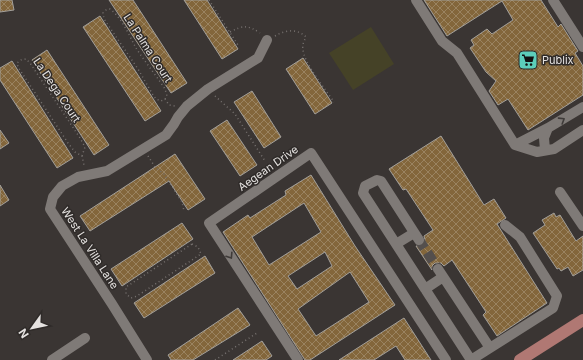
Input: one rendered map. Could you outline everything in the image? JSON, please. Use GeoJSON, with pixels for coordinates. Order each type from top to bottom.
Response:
{"type":"FeatureCollection","features":[{"type":"Feature","properties":{"kind":"main road"},"geometry":{"type":"LineString","coordinates":[[520,360],[583,320]]}},
{"type":"Feature","properties":{"kind":"street"},"geometry":{"type":"LineString","coordinates":[[416,0],[442,41],[456,53],[515,145],[537,152],[554,149],[583,130]]}},
{"type":"Feature","properties":{"kind":"street"},"geometry":{"type":"LineString","coordinates":[[553,0],[583,47]]}},
{"type":"Feature","properties":{"kind":"street","name":"West La Villa Lane"},"geometry":{"type":"LineString","coordinates":[[147,360],[50,209],[53,198],[62,186],[78,177],[107,171],[166,135],[187,106],[208,89],[258,58],[267,40]]}},
{"type":"Feature","properties":{"kind":"street"},"geometry":{"type":"LineString","coordinates":[[515,145],[548,128],[583,107]]}},
{"type":"Feature","properties":{"kind":"street"},"geometry":{"type":"LineString","coordinates":[[545,150],[544,138],[548,128]]}},
{"type":"Feature","properties":{"kind":"street","name":"Aegean Drive"},"geometry":{"type":"LineString","coordinates":[[298,360],[209,223],[311,153],[446,360]]}},
{"type":"Feature","properties":{"kind":"street"},"geometry":{"type":"LineString","coordinates":[[396,244],[417,236],[381,181],[377,180],[365,186],[363,193],[471,360],[553,308],[557,296],[520,237],[505,225]]}},
{"type":"Feature","properties":{"kind":"street"},"geometry":{"type":"LineString","coordinates":[[560,192],[583,226]]}},
{"type":"Feature","properties":{"kind":"street"},"geometry":{"type":"LineString","coordinates":[[425,289],[440,273],[490,348]]}},
{"type":"Feature","properties":{"kind":"street"},"geometry":{"type":"LineString","coordinates":[[52,360],[85,338]]}},
{"type":"Feature","properties":{"kind":"path"},"geometry":{"type":"LineString","coordinates":[[209,0],[238,45]]}},
{"type":"Feature","properties":{"kind":"path","name":"La Palma Court"},"geometry":{"type":"LineString","coordinates":[[110,9],[114,12],[128,31],[136,47],[165,89],[167,96],[165,100],[160,101],[153,95],[138,69],[104,19],[103,13],[106,10],[110,9]]}},
{"type":"Feature","properties":{"kind":"path"},"geometry":{"type":"LineString","coordinates":[[230,32],[244,27],[250,27],[267,40],[291,30],[304,35],[306,37],[303,45],[305,59],[334,102]]}},
{"type":"Feature","properties":{"kind":"path","name":"La Dega Court"},"geometry":{"type":"LineString","coordinates":[[82,156],[75,152],[68,143],[18,67],[17,63],[21,60],[26,59],[30,63],[80,138],[85,147],[82,156],[86,175]]}},
{"type":"Feature","properties":{"kind":"path"},"geometry":{"type":"LineString","coordinates":[[208,89],[235,114],[265,160]]}},
{"type":"Feature","properties":{"kind":"path","name":"La Palma Court"},"geometry":{"type":"LineString","coordinates":[[165,100],[169,105],[187,106]]}},
{"type":"Feature","properties":{"kind":"path"},"geometry":{"type":"LineString","coordinates":[[144,149],[155,167],[164,174],[182,202],[184,211]]}},
{"type":"Feature","properties":{"kind":"path"},"geometry":{"type":"LineString","coordinates":[[192,244],[198,246],[201,254],[189,263],[137,296],[131,298],[126,294],[126,288],[192,244]]}},
{"type":"Feature","properties":{"kind":"path"},"geometry":{"type":"LineString","coordinates":[[215,360],[257,333]]}},
{"type":"Feature","properties":{"kind":"shaded area"},"geometry":{"type":"Polygon","coordinates":[[[371,27],[394,64],[353,90],[329,53],[371,27]]]}},
{"type":"Feature","properties":{"kind":"building"},"geometry":{"type":"Polygon","coordinates":[[[0,0],[12,0],[14,10],[0,12],[0,0]]]}},
{"type":"Feature","properties":{"kind":"building"},"geometry":{"type":"Polygon","coordinates":[[[109,0],[133,0],[187,83],[171,93],[109,0]]]}},
{"type":"Feature","properties":{"kind":"building"},"geometry":{"type":"Polygon","coordinates":[[[184,0],[207,0],[238,49],[222,59],[184,0]]]}},
{"type":"Feature","properties":{"kind":"building","name":"Publix"},"geometry":{"type":"Polygon","coordinates":[[[424,0],[541,0],[558,27],[561,24],[578,51],[575,53],[583,66],[583,95],[528,130],[508,99],[498,105],[489,91],[496,81],[486,72],[470,48],[474,45],[471,40],[487,29],[492,34],[513,20],[502,1],[447,36],[424,0]]]}},
{"type":"Feature","properties":{"kind":"building"},"geometry":{"type":"Polygon","coordinates":[[[100,16],[161,111],[145,121],[83,27],[100,16]]]}},
{"type":"Feature","properties":{"kind":"building"},"geometry":{"type":"Polygon","coordinates":[[[47,50],[109,145],[94,155],[32,60],[47,50]]]}},
{"type":"Feature","properties":{"kind":"building"},"geometry":{"type":"Polygon","coordinates":[[[303,58],[332,103],[315,114],[286,69],[303,58]]]}},
{"type":"Feature","properties":{"kind":"building"},"geometry":{"type":"Polygon","coordinates":[[[12,61],[73,158],[57,168],[0,80],[0,68],[12,61]]]}},
{"type":"Feature","properties":{"kind":"building"},"geometry":{"type":"Polygon","coordinates":[[[252,91],[281,137],[264,148],[234,102],[252,91]]]}},
{"type":"Feature","properties":{"kind":"building"},"geometry":{"type":"Polygon","coordinates":[[[227,120],[257,165],[240,176],[210,131],[227,120]]]}},
{"type":"Feature","properties":{"kind":"building"},"geometry":{"type":"Polygon","coordinates":[[[0,130],[9,143],[0,149],[0,130]]]}},
{"type":"Feature","properties":{"kind":"building"},"geometry":{"type":"Polygon","coordinates":[[[441,136],[484,205],[494,199],[506,218],[497,224],[547,303],[497,336],[483,315],[486,312],[452,260],[444,266],[441,263],[435,263],[432,266],[432,270],[416,246],[423,245],[425,240],[424,236],[433,230],[406,189],[403,190],[389,169],[441,136]]]}},
{"type":"Feature","properties":{"kind":"building"},"geometry":{"type":"Polygon","coordinates":[[[175,154],[205,199],[188,210],[169,181],[90,231],[80,216],[175,154]]]}},
{"type":"Feature","properties":{"kind":"building"},"geometry":{"type":"Polygon","coordinates":[[[311,175],[355,246],[395,305],[310,360],[305,360],[223,232],[248,215],[250,218],[286,195],[285,191],[311,175]],[[304,203],[252,237],[269,265],[321,232],[304,203]],[[325,252],[288,276],[297,289],[332,266],[325,252]],[[350,272],[298,309],[316,336],[369,302],[350,272]]]}},
{"type":"Feature","properties":{"kind":"building"},"geometry":{"type":"Polygon","coordinates":[[[0,185],[9,200],[0,206],[0,185]]]}},
{"type":"Feature","properties":{"kind":"building"},"geometry":{"type":"Polygon","coordinates":[[[554,213],[556,217],[560,215],[576,241],[583,236],[583,270],[573,276],[568,267],[561,271],[559,268],[557,269],[533,233],[545,225],[542,220],[554,213]]]}},
{"type":"Feature","properties":{"kind":"building"},"geometry":{"type":"Polygon","coordinates":[[[182,223],[193,239],[122,286],[111,269],[182,223]]]}},
{"type":"Feature","properties":{"kind":"building"},"geometry":{"type":"Polygon","coordinates":[[[205,256],[215,273],[144,318],[134,303],[205,256]]]}},
{"type":"Feature","properties":{"kind":"building"},"geometry":{"type":"Polygon","coordinates":[[[238,308],[250,325],[193,360],[171,360],[168,355],[238,308]]]}},
{"type":"Feature","properties":{"kind":"building"},"geometry":{"type":"Polygon","coordinates":[[[404,318],[431,360],[405,360],[396,346],[374,360],[339,360],[404,318]]]}},
{"type":"Feature","properties":{"kind":"building"},"geometry":{"type":"Polygon","coordinates":[[[262,341],[272,356],[266,360],[233,360],[262,341]]]}},
{"type":"Feature","properties":{"kind":"tunnel"},"geometry":{"type":"LineString","coordinates":[[419,240],[438,269]]}},
{"type":"Feature","properties":{"kind":"place","name":"Publix"},"geometry":{"type":"Point","coordinates":[528,60]}}]}
